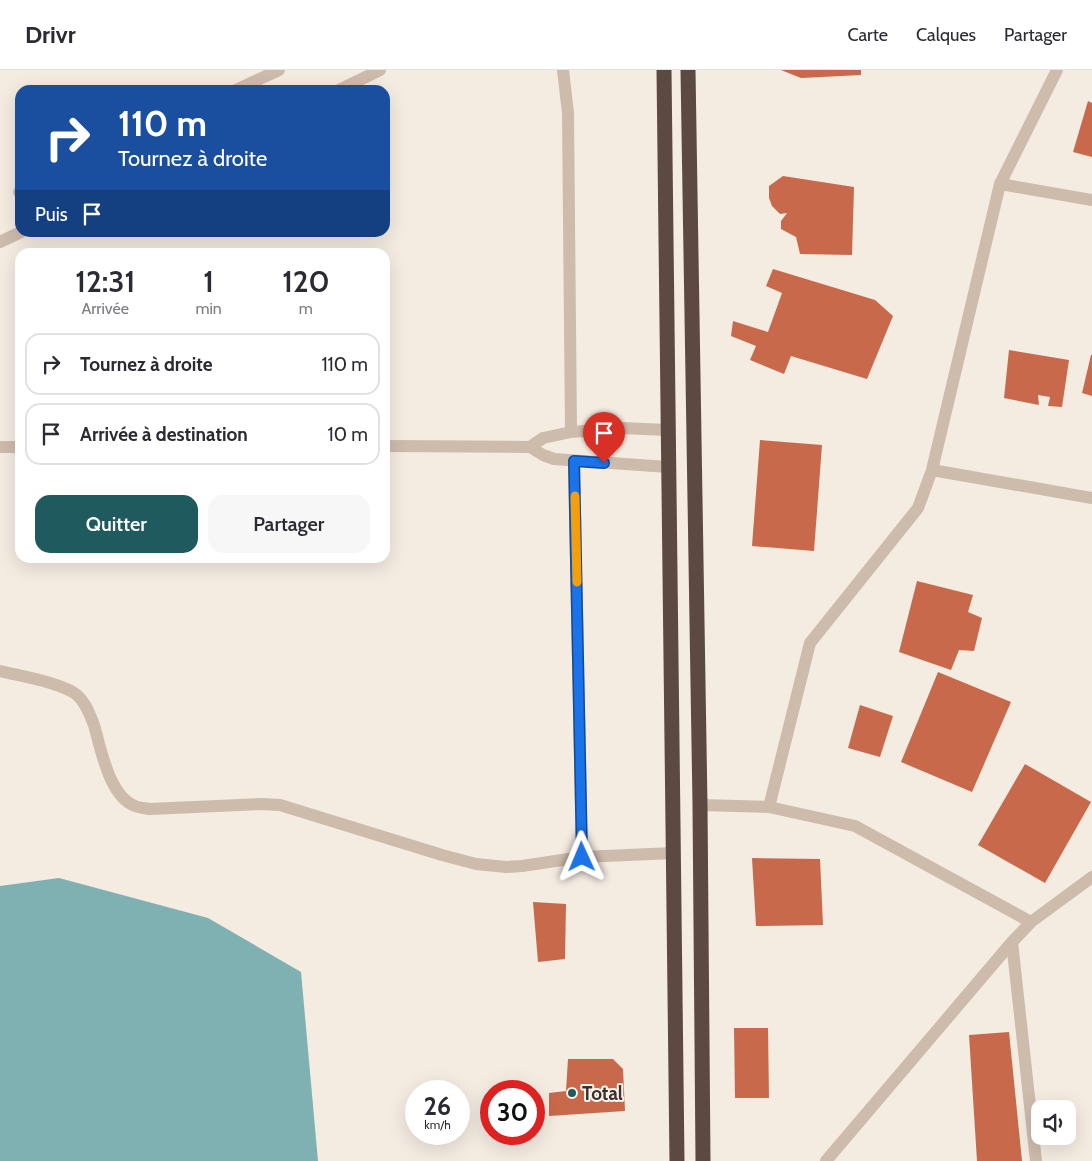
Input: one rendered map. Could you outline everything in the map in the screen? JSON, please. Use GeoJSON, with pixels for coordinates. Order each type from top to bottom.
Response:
{"type":"FeatureCollection","features":[{"type":"Feature","properties":{"kind":"highway"},"geometry":{"type":"LineString","coordinates":[[664,70],[677,1161]]}},
{"type":"Feature","properties":{"kind":"highway"},"geometry":{"type":"LineString","coordinates":[[688,70],[700,805],[703,1161]]}},
{"type":"Feature","properties":{"kind":"street"},"geometry":{"type":"LineString","coordinates":[[247,85],[279,70]]}},
{"type":"Feature","properties":{"kind":"street"},"geometry":{"type":"LineString","coordinates":[[349,85],[380,70]]}},
{"type":"Feature","properties":{"kind":"street"},"geometry":{"type":"LineString","coordinates":[[563,70],[568,113],[571,432]]}},
{"type":"Feature","properties":{"kind":"street"},"geometry":{"type":"LineString","coordinates":[[769,807],[810,644],[918,508],[932,470],[1000,184],[1057,70]]}},
{"type":"Feature","properties":{"kind":"street"},"geometry":{"type":"LineString","coordinates":[[1000,184],[1092,200]]}},
{"type":"Feature","properties":{"kind":"street"},"geometry":{"type":"LineString","coordinates":[[0,242],[15,235]]}},
{"type":"Feature","properties":{"kind":"street"},"geometry":{"type":"LineString","coordinates":[[390,446],[530,446],[543,438],[571,432],[621,428],[668,430]]}},
{"type":"Feature","properties":{"kind":"street"},"geometry":{"type":"LineString","coordinates":[[530,446],[543,455],[554,459],[668,467]]}},
{"type":"Feature","properties":{"kind":"street"},"geometry":{"type":"LineString","coordinates":[[0,447],[15,447]]}},
{"type":"Feature","properties":{"kind":"street"},"geometry":{"type":"LineString","coordinates":[[574,461],[582,857]]}},
{"type":"Feature","properties":{"kind":"street"},"geometry":{"type":"LineString","coordinates":[[932,470],[1092,498]]}},
{"type":"Feature","properties":{"kind":"street"},"geometry":{"type":"LineString","coordinates":[[0,672],[64,688],[77,695],[85,704],[91,717],[113,786],[124,799],[134,806],[150,809],[262,804],[280,805],[476,864],[506,867],[582,857],[674,853]]}},
{"type":"Feature","properties":{"kind":"street"},"geometry":{"type":"LineString","coordinates":[[700,805],[769,807],[855,826],[1031,922]]}},
{"type":"Feature","properties":{"kind":"street"},"geometry":{"type":"LineString","coordinates":[[826,1161],[1012,942],[1031,922],[1092,877]]}},
{"type":"Feature","properties":{"kind":"street"},"geometry":{"type":"LineString","coordinates":[[1012,942],[1036,1161]]}},
{"type":"Feature","properties":{"kind":"water"},"geometry":{"type":"Polygon","coordinates":[[[59,878],[208,918],[301,972],[318,1161],[0,1161],[0,886],[59,878]]]}},
{"type":"Feature","properties":{"kind":"building"},"geometry":{"type":"Polygon","coordinates":[[[781,70],[861,70],[861,75],[801,78],[781,70]]]}},
{"type":"Feature","properties":{"kind":"building"},"geometry":{"type":"Polygon","coordinates":[[[1088,101],[1092,103],[1092,157],[1073,152],[1088,101]]]}},
{"type":"Feature","properties":{"kind":"building"},"geometry":{"type":"Polygon","coordinates":[[[783,176],[854,187],[852,255],[800,254],[796,237],[781,229],[781,221],[787,213],[780,214],[772,206],[769,198],[769,186],[783,176]]]}},
{"type":"Feature","properties":{"kind":"building"},"geometry":{"type":"Polygon","coordinates":[[[773,269],[875,300],[893,316],[867,379],[791,356],[784,374],[750,360],[756,346],[731,336],[733,321],[768,332],[782,293],[766,286],[773,269]]]}},
{"type":"Feature","properties":{"kind":"building"},"geometry":{"type":"Polygon","coordinates":[[[1009,350],[1069,360],[1062,407],[1048,406],[1050,397],[1038,395],[1039,405],[1004,398],[1009,350]]]}},
{"type":"Feature","properties":{"kind":"building"},"geometry":{"type":"Polygon","coordinates":[[[1092,355],[1092,396],[1082,393],[1092,355]]]}},
{"type":"Feature","properties":{"kind":"building"},"geometry":{"type":"Polygon","coordinates":[[[760,440],[822,445],[814,551],[752,546],[760,440]]]}},
{"type":"Feature","properties":{"kind":"building"},"geometry":{"type":"Polygon","coordinates":[[[917,581],[973,595],[968,612],[982,618],[974,651],[959,650],[951,670],[899,652],[917,581]]]}},
{"type":"Feature","properties":{"kind":"building"},"geometry":{"type":"Polygon","coordinates":[[[938,672],[1011,702],[972,792],[901,762],[938,672]]]}},
{"type":"Feature","properties":{"kind":"building"},"geometry":{"type":"Polygon","coordinates":[[[860,705],[893,716],[880,757],[848,748],[860,705]]]}},
{"type":"Feature","properties":{"kind":"building"},"geometry":{"type":"Polygon","coordinates":[[[1025,764],[1091,802],[1045,883],[978,845],[1025,764]]]}},
{"type":"Feature","properties":{"kind":"building"},"geometry":{"type":"Polygon","coordinates":[[[752,858],[820,859],[823,925],[756,926],[752,858]]]}},
{"type":"Feature","properties":{"kind":"building"},"geometry":{"type":"Polygon","coordinates":[[[533,902],[566,904],[565,959],[538,962],[533,902]]]}},
{"type":"Feature","properties":{"kind":"building"},"geometry":{"type":"Polygon","coordinates":[[[734,1028],[768,1028],[769,1098],[735,1098],[734,1028]]]}},
{"type":"Feature","properties":{"kind":"building"},"geometry":{"type":"Polygon","coordinates":[[[1009,1032],[1022,1161],[977,1161],[969,1035],[1009,1032]]]}},
{"type":"Feature","properties":{"kind":"building"},"geometry":{"type":"Polygon","coordinates":[[[568,1059],[613,1059],[623,1069],[625,1111],[549,1116],[549,1093],[566,1091],[568,1059]]]}},
{"type":"Feature","properties":{"kind":"slow traffic"},"geometry":{"type":"LineString","coordinates":[[575,496],[577,582]]}},
{"type":"Feature","properties":{"kind":"place","name":"Total"},"geometry":{"type":"Point","coordinates":[572,1093]}},
{"type":"Feature","properties":{"kind":"route"},"geometry":{"type":"LineString","coordinates":[[582,857],[574,461],[604,463]]}}]}
